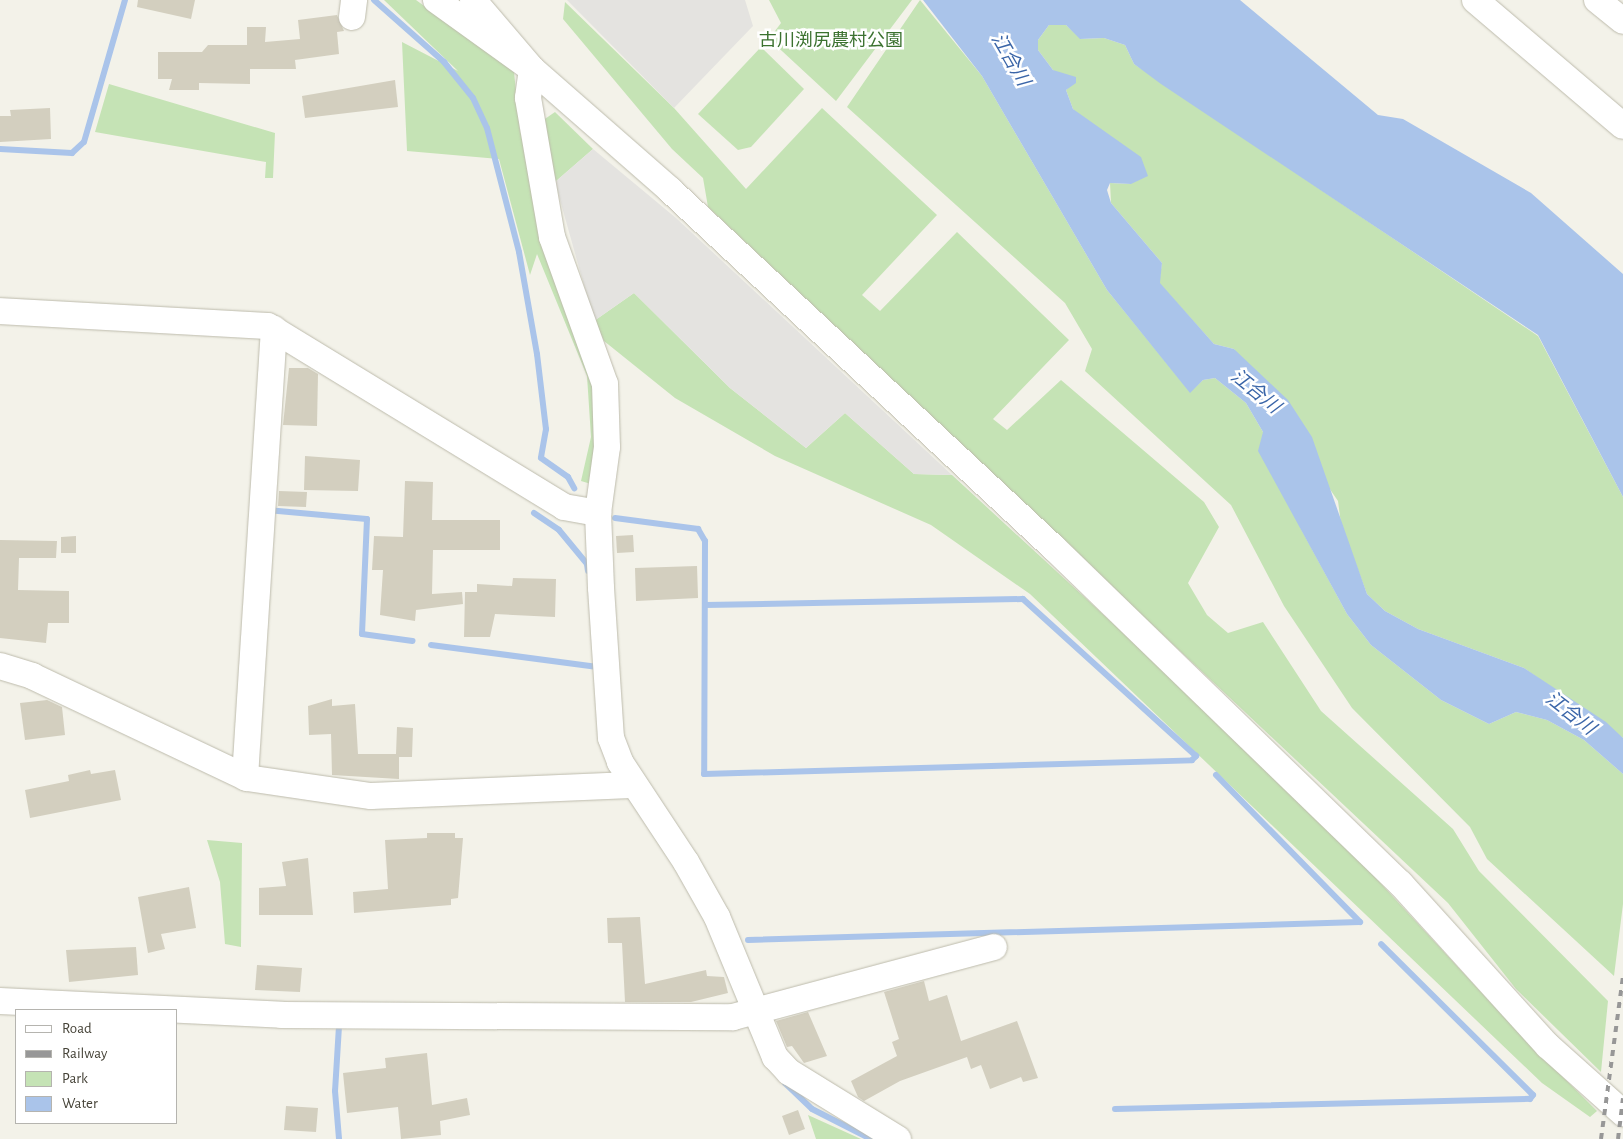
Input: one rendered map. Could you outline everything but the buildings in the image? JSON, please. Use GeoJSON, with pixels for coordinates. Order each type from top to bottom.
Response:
{"type":"FeatureCollection","features":[{"type":"Feature","properties":{"kind":"street"},"geometry":{"type":"LineString","coordinates":[[436,0],[532,69],[670,190],[1232,717],[1400,883],[1548,1046],[1623,1113]]}},
{"type":"Feature","properties":{"kind":"street"},"geometry":{"type":"LineString","coordinates":[[473,0],[532,69],[528,98],[552,237],[605,384],[607,447],[598,513],[612,738],[631,785],[686,862],[708,901],[774,1057],[789,1072],[898,1139]]}},
{"type":"Feature","properties":{"kind":"street"},"geometry":{"type":"LineString","coordinates":[[1475,0],[1623,126]]}},
{"type":"Feature","properties":{"kind":"street"},"geometry":{"type":"LineString","coordinates":[[1597,0],[1623,21]]}},
{"type":"Feature","properties":{"kind":"street"},"geometry":{"type":"LineString","coordinates":[[0,311],[274,337],[564,507],[598,513]]}},
{"type":"Feature","properties":{"kind":"street"},"geometry":{"type":"LineString","coordinates":[[245,777],[274,337]]}},
{"type":"Feature","properties":{"kind":"street"},"geometry":{"type":"LineString","coordinates":[[0,666],[32,676],[245,777],[371,796],[631,785]]}},
{"type":"Feature","properties":{"kind":"street"},"geometry":{"type":"LineString","coordinates":[[178,1010],[282,1015],[733,1017],[994,946]]}},
{"type":"Feature","properties":{"kind":"street"},"geometry":{"type":"LineString","coordinates":[[0,1001],[161,1009]]}},
{"type":"Feature","properties":{"kind":"green space"},"geometry":{"type":"Polygon","coordinates":[[[384,0],[416,0],[514,72],[520,131],[595,367],[598,437],[591,484],[581,481],[591,437],[587,376],[537,254],[530,275],[499,159],[407,151],[402,42],[458,71],[384,0]]]}},
{"type":"Feature","properties":{"kind":"green space","name":"古川渕尻農村公園"},"geometry":{"type":"Polygon","coordinates":[[[769,0],[912,0],[836,101],[769,39],[781,23],[769,0]]]}},
{"type":"Feature","properties":{"kind":"green space"},"geometry":{"type":"Polygon","coordinates":[[[920,0],[982,76],[1107,290],[1190,392],[1203,380],[1215,378],[1246,403],[1263,432],[1263,442],[1301,529],[1347,614],[1371,645],[1441,700],[1489,724],[1516,712],[1547,720],[1584,740],[1623,774],[1623,904],[1614,976],[1487,859],[1470,827],[1352,708],[1284,606],[1231,505],[1085,371],[1092,349],[1065,303],[847,107],[920,0]]]}},
{"type":"Feature","properties":{"kind":"green space"},"geometry":{"type":"Polygon","coordinates":[[[565,2],[674,108],[746,189],[822,108],[937,215],[862,295],[880,311],[957,232],[1069,340],[993,419],[1007,430],[1061,380],[1204,502],[1219,527],[1188,583],[1207,615],[1228,633],[1263,622],[1321,711],[1453,829],[1479,871],[1608,1001],[1601,1072],[1516,989],[1448,903],[708,207],[703,178],[672,149],[563,19],[565,2]]]}},
{"type":"Feature","properties":{"kind":"green space"},"geometry":{"type":"Polygon","coordinates":[[[1049,25],[1066,25],[1081,39],[1104,38],[1125,45],[1134,64],[1538,336],[1623,497],[1623,738],[1524,668],[1418,629],[1385,611],[1367,594],[1341,524],[1338,501],[1234,349],[1214,344],[1159,283],[1162,263],[1111,203],[1110,183],[1131,184],[1073,109],[1066,90],[1072,84],[1053,70],[1038,50],[1038,40],[1049,25]]]}},
{"type":"Feature","properties":{"kind":"green space"},"geometry":{"type":"Polygon","coordinates":[[[761,47],[804,89],[751,147],[738,150],[698,114],[761,47]]]}},
{"type":"Feature","properties":{"kind":"green space"},"geometry":{"type":"Polygon","coordinates":[[[109,84],[275,133],[273,178],[265,178],[266,162],[95,132],[109,84]]]}},
{"type":"Feature","properties":{"kind":"green space"},"geometry":{"type":"Polygon","coordinates":[[[555,112],[593,149],[555,182],[539,123],[555,112]]]}},
{"type":"Feature","properties":{"kind":"green space"},"geometry":{"type":"Polygon","coordinates":[[[634,293],[730,388],[806,448],[845,413],[914,474],[952,475],[1301,797],[1516,1030],[1597,1111],[1590,1117],[1542,1083],[1030,594],[931,525],[775,456],[675,398],[604,341],[594,321],[634,293]]]}},
{"type":"Feature","properties":{"kind":"green space"},"geometry":{"type":"Polygon","coordinates":[[[207,840],[242,843],[241,947],[225,944],[220,882],[207,840]]]}},
{"type":"Feature","properties":{"kind":"green space"},"geometry":{"type":"Polygon","coordinates":[[[808,1115],[861,1139],[816,1139],[808,1115]]]}},
{"type":"Feature","properties":{"kind":"shaded area"},"geometry":{"type":"Polygon","coordinates":[[[567,0],[745,0],[753,26],[674,108],[567,0]]]}},
{"type":"Feature","properties":{"kind":"shaded area"},"geometry":{"type":"Polygon","coordinates":[[[593,149],[676,218],[952,475],[914,474],[845,413],[806,448],[730,388],[634,293],[594,321],[555,182],[593,149]]]}},
{"type":"Feature","properties":{"kind":"water","name":"江合川"},"geometry":{"type":"Polygon","coordinates":[[[923,0],[1240,0],[1378,115],[1403,119],[1531,193],[1623,274],[1623,497],[1538,335],[1161,84],[1134,64],[1125,45],[1104,38],[1080,39],[1066,25],[1049,25],[1038,40],[1038,50],[1053,70],[1076,77],[1076,83],[1066,90],[1073,109],[1141,157],[1148,176],[1131,184],[1110,183],[1107,190],[1111,203],[1162,263],[1160,283],[1214,344],[1234,349],[1288,400],[1312,437],[1367,594],[1385,611],[1418,629],[1524,668],[1606,722],[1623,738],[1623,774],[1584,740],[1547,720],[1516,712],[1489,724],[1441,700],[1371,645],[1347,614],[1258,451],[1263,432],[1246,403],[1215,378],[1203,380],[1190,393],[1107,290],[982,76],[923,0]]]}},
{"type":"Feature","properties":{"kind":"waterway"},"geometry":{"type":"LineString","coordinates":[[0,149],[72,153],[84,142],[125,0]]}},
{"type":"Feature","properties":{"kind":"waterway"},"geometry":{"type":"LineString","coordinates":[[374,0],[444,62],[473,98],[487,128],[519,252],[537,354],[546,429],[541,458],[568,477],[574,488]]}},
{"type":"Feature","properties":{"kind":"waterway"},"geometry":{"type":"LineString","coordinates":[[267,510],[367,519],[362,634],[413,641]]}},
{"type":"Feature","properties":{"kind":"waterway"},"geometry":{"type":"LineString","coordinates":[[534,513],[559,530],[587,564],[588,571]]}},
{"type":"Feature","properties":{"kind":"waterway"},"geometry":{"type":"LineString","coordinates":[[615,518],[698,529],[705,541],[704,774],[1192,760],[1196,756],[1023,599],[705,605]]}},
{"type":"Feature","properties":{"kind":"waterway"},"geometry":{"type":"LineString","coordinates":[[431,645],[598,667]]}},
{"type":"Feature","properties":{"kind":"waterway"},"geometry":{"type":"LineString","coordinates":[[1216,775],[1360,922]]}},
{"type":"Feature","properties":{"kind":"waterway"},"geometry":{"type":"LineString","coordinates":[[748,940],[1360,922]]}},
{"type":"Feature","properties":{"kind":"waterway"},"geometry":{"type":"LineString","coordinates":[[1115,1109],[1530,1099],[1533,1095],[1381,944]]}},
{"type":"Feature","properties":{"kind":"waterway"},"geometry":{"type":"LineString","coordinates":[[339,1026],[335,1091],[339,1139]]}},
{"type":"Feature","properties":{"kind":"waterway"},"geometry":{"type":"LineString","coordinates":[[785,1083],[812,1109],[871,1139]]}},
{"type":"Feature","properties":{"kind":"railway"},"geometry":{"type":"LineString","coordinates":[[1601,1139],[1623,976]]}},
{"type":"Feature","properties":{"kind":"railway"},"geometry":{"type":"LineString","coordinates":[[1618,1139],[1623,1098]]}}]}
